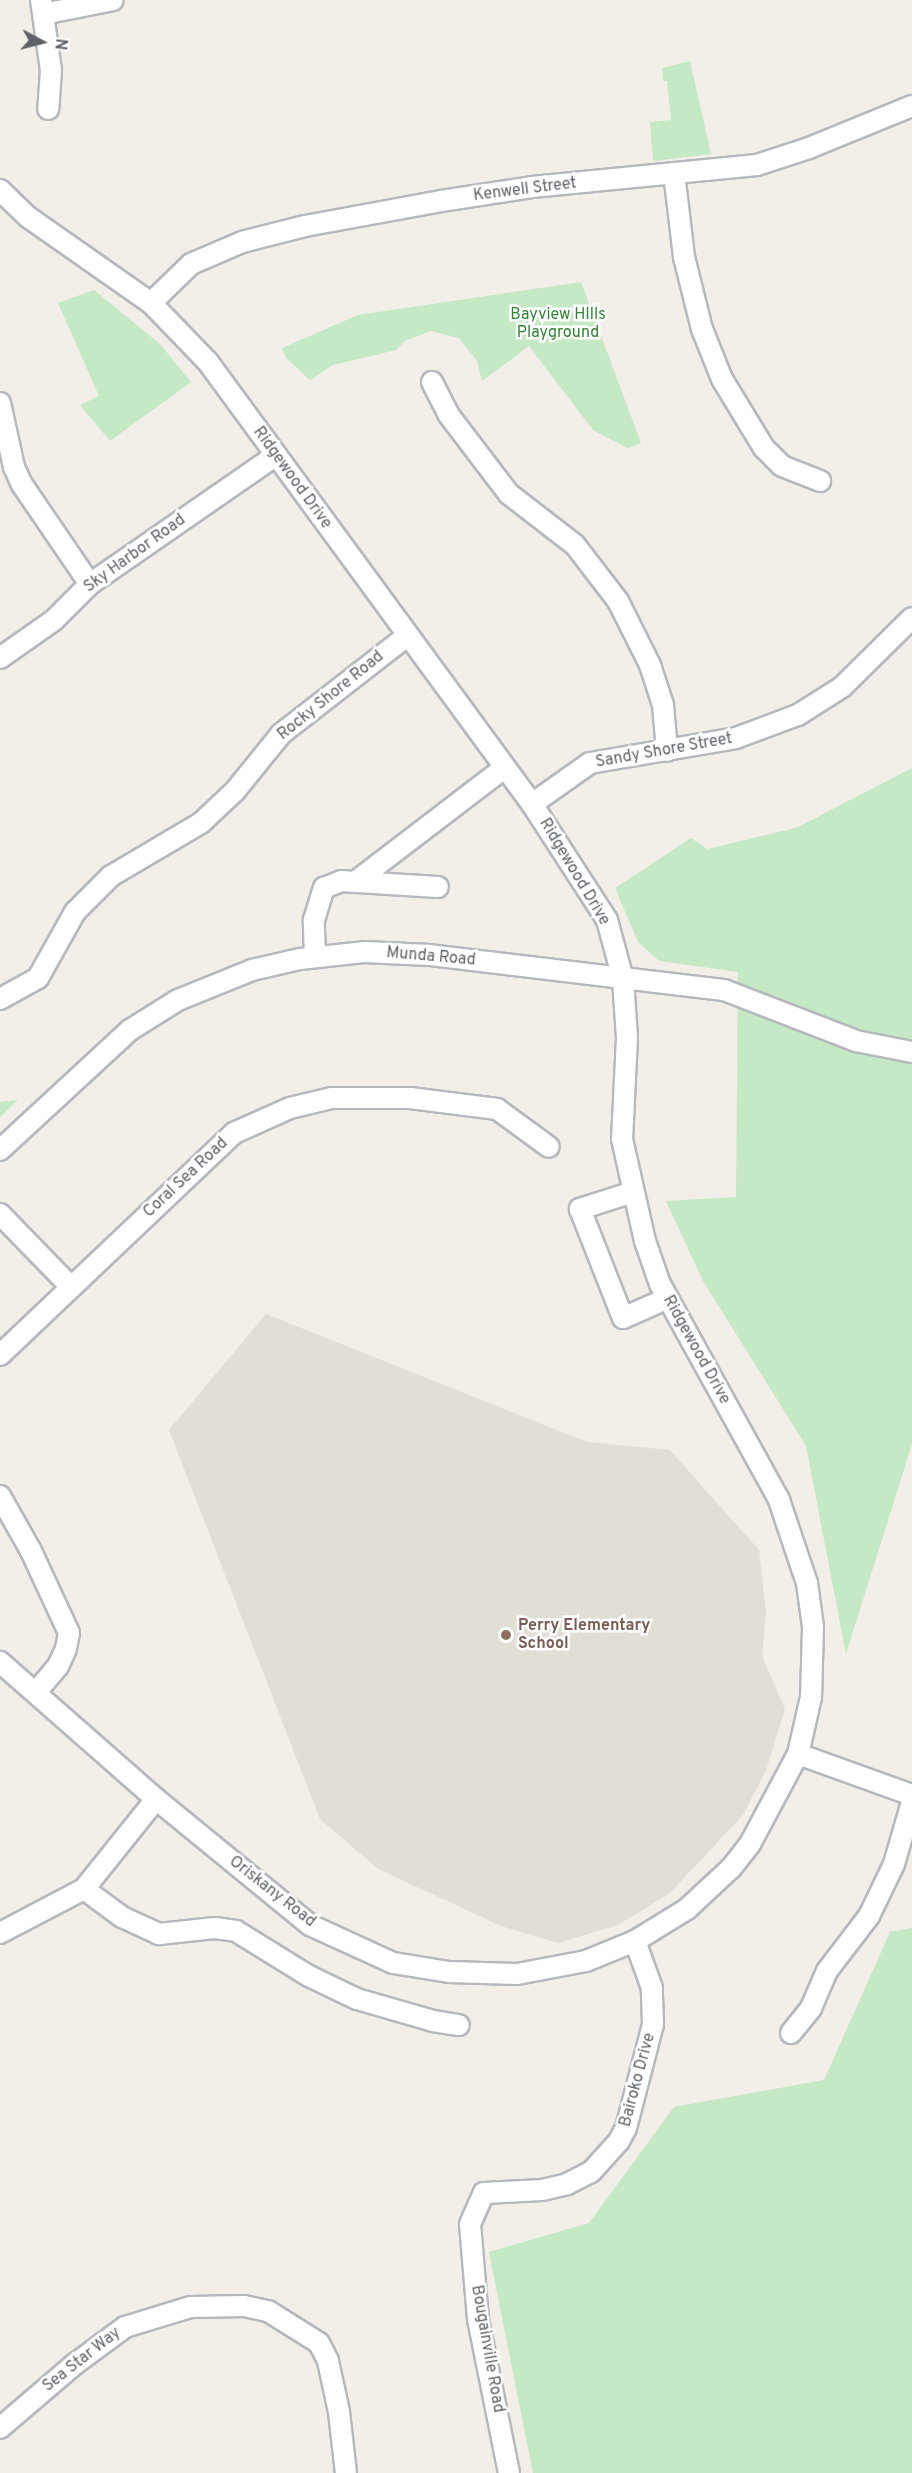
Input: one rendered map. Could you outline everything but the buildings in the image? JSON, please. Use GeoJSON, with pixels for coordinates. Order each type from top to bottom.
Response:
{"type":"FeatureCollection","features":[{"type":"Feature","properties":{"kind":"street"},"geometry":{"type":"LineString","coordinates":[[48,109],[51,70],[42,7],[114,0]]}},
{"type":"Feature","properties":{"kind":"street","name":"Kenwell Street"},"geometry":{"type":"LineString","coordinates":[[151,303],[190,264],[242,242],[305,226],[498,192],[757,165],[809,148],[912,106]]}},
{"type":"Feature","properties":{"kind":"street"},"geometry":{"type":"LineString","coordinates":[[674,173],[684,257],[702,329],[722,379],[764,448],[782,466],[820,481]]}},
{"type":"Feature","properties":{"kind":"street","name":"Ridgewood Drive"},"geometry":{"type":"LineString","coordinates":[[0,190],[28,217],[151,303],[208,362],[532,804],[607,920],[623,979],[627,1038],[622,1139],[645,1240],[660,1284],[780,1500],[807,1583],[813,1627],[811,1697],[798,1754]]}},
{"type":"Feature","properties":{"kind":"street"},"geometry":{"type":"LineString","coordinates":[[432,382],[448,414],[509,494],[575,544],[618,601],[650,665],[663,705],[668,752]]}},
{"type":"Feature","properties":{"kind":"street"},"geometry":{"type":"LineString","coordinates":[[0,403],[14,467],[21,483],[90,584]]}},
{"type":"Feature","properties":{"kind":"street","name":"Sky Harbor Road"},"geometry":{"type":"LineString","coordinates":[[0,658],[54,620],[90,584],[275,456]]}},
{"type":"Feature","properties":{"kind":"street","name":"Sandy Shore Street"},"geometry":{"type":"LineString","coordinates":[[532,804],[590,763],[668,752],[736,738],[798,715],[842,687],[912,618]]}},
{"type":"Feature","properties":{"kind":"street","name":"Rocky Shore Road"},"geometry":{"type":"LineString","coordinates":[[0,999],[38,978],[75,912],[111,876],[201,823],[236,790],[281,734],[407,636]]}},
{"type":"Feature","properties":{"kind":"street"},"geometry":{"type":"LineString","coordinates":[[356,882],[504,768]]}},
{"type":"Feature","properties":{"kind":"street"},"geometry":{"type":"LineString","coordinates":[[315,957],[314,920],[324,888],[341,881],[438,887]]}},
{"type":"Feature","properties":{"kind":"street","name":"Munda Road"},"geometry":{"type":"LineString","coordinates":[[0,1150],[130,1030],[178,1000],[252,970],[315,957],[364,952],[430,956],[724,990],[856,1041],[912,1052]]}},
{"type":"Feature","properties":{"kind":"street","name":"Coral Sea Road"},"geometry":{"type":"LineString","coordinates":[[0,1355],[234,1133],[290,1108],[332,1098],[410,1098],[497,1109],[549,1147]]}},
{"type":"Feature","properties":{"kind":"street"},"geometry":{"type":"LineString","coordinates":[[633,1192],[580,1209],[623,1318],[668,1298]]}},
{"type":"Feature","properties":{"kind":"street"},"geometry":{"type":"LineString","coordinates":[[0,1214],[71,1287]]}},
{"type":"Feature","properties":{"kind":"street"},"geometry":{"type":"LineString","coordinates":[[0,1496],[32,1551],[69,1633],[66,1649],[57,1666],[36,1692]]}},
{"type":"Feature","properties":{"kind":"street","name":"Oriskany Road"},"geometry":{"type":"LineString","coordinates":[[0,1662],[156,1799],[310,1925],[393,1963],[449,1972],[517,1974],[586,1961],[635,1941],[687,1909],[731,1868],[750,1844],[798,1754]]}},
{"type":"Feature","properties":{"kind":"street"},"geometry":{"type":"LineString","coordinates":[[798,1754],[912,1796]]}},
{"type":"Feature","properties":{"kind":"street"},"geometry":{"type":"LineString","coordinates":[[0,1933],[84,1889],[156,1799]]}},
{"type":"Feature","properties":{"kind":"street"},"geometry":{"type":"LineString","coordinates":[[791,2033],[811,2008],[827,1971],[869,1916],[894,1864],[912,1802]]}},
{"type":"Feature","properties":{"kind":"street"},"geometry":{"type":"LineString","coordinates":[[84,1889],[122,1917],[159,1934],[215,1928],[236,1931],[309,1976],[357,1999],[433,2021],[459,2025]]}},
{"type":"Feature","properties":{"kind":"street","name":"Bairoko Drive"},"geometry":{"type":"LineString","coordinates":[[470,2224],[483,2193],[542,2190],[567,2184],[591,2172],[620,2141],[626,2128],[653,2024],[652,1988],[635,1941]]}},
{"type":"Feature","properties":{"kind":"street","name":"Bougainville Road"},"geometry":{"type":"LineString","coordinates":[[470,2224],[478,2319],[509,2473]]}},
{"type":"Feature","properties":{"kind":"street","name":"Sea Star Way"},"geometry":{"type":"LineString","coordinates":[[0,2428],[75,2364],[125,2327],[191,2307],[244,2306],[268,2311],[319,2343],[328,2361],[339,2412],[346,2473]]}},
{"type":"Feature","properties":{"kind":"shaded area","name":"Perry Elementary School"},"geometry":{"type":"Polygon","coordinates":[[[266,1314],[587,1442],[670,1450],[759,1550],[766,1613],[762,1656],[785,1709],[766,1770],[743,1815],[670,1893],[618,1925],[558,1943],[501,1926],[378,1869],[320,1819],[169,1430],[266,1314]]]}},
{"type":"Feature","properties":{"kind":"green space"},"geometry":{"type":"Polygon","coordinates":[[[690,61],[711,154],[653,161],[650,122],[671,120],[667,81],[663,81],[662,68],[690,61]]]}},
{"type":"Feature","properties":{"kind":"green space","name":"Bayview HIlls Playground"},"geometry":{"type":"Polygon","coordinates":[[[581,282],[641,443],[627,448],[593,430],[529,346],[482,381],[477,361],[459,338],[431,331],[405,341],[396,350],[333,365],[310,380],[286,358],[282,348],[358,315],[581,282]]]}},
{"type":"Feature","properties":{"kind":"green space"},"geometry":{"type":"Polygon","coordinates":[[[94,290],[160,344],[191,382],[110,441],[80,405],[99,396],[58,303],[94,290]]]}},
{"type":"Feature","properties":{"kind":"green space"},"geometry":{"type":"Polygon","coordinates":[[[912,768],[912,1444],[846,1654],[806,1446],[703,1281],[666,1201],[736,1197],[738,972],[659,961],[638,942],[615,888],[691,838],[707,849],[796,828],[912,768]]]}},
{"type":"Feature","properties":{"kind":"green space"},"geometry":{"type":"Polygon","coordinates":[[[18,1100],[0,1117],[0,1102],[18,1100]]]}},
{"type":"Feature","properties":{"kind":"green space"},"geometry":{"type":"Polygon","coordinates":[[[912,1928],[912,2473],[533,2473],[489,2252],[589,2223],[674,2107],[824,2080],[890,1932],[912,1928]]]}},
{"type":"Feature","properties":{"kind":"place","name":"Perry Elementary School"},"geometry":{"type":"Point","coordinates":[506,1635]}}]}
